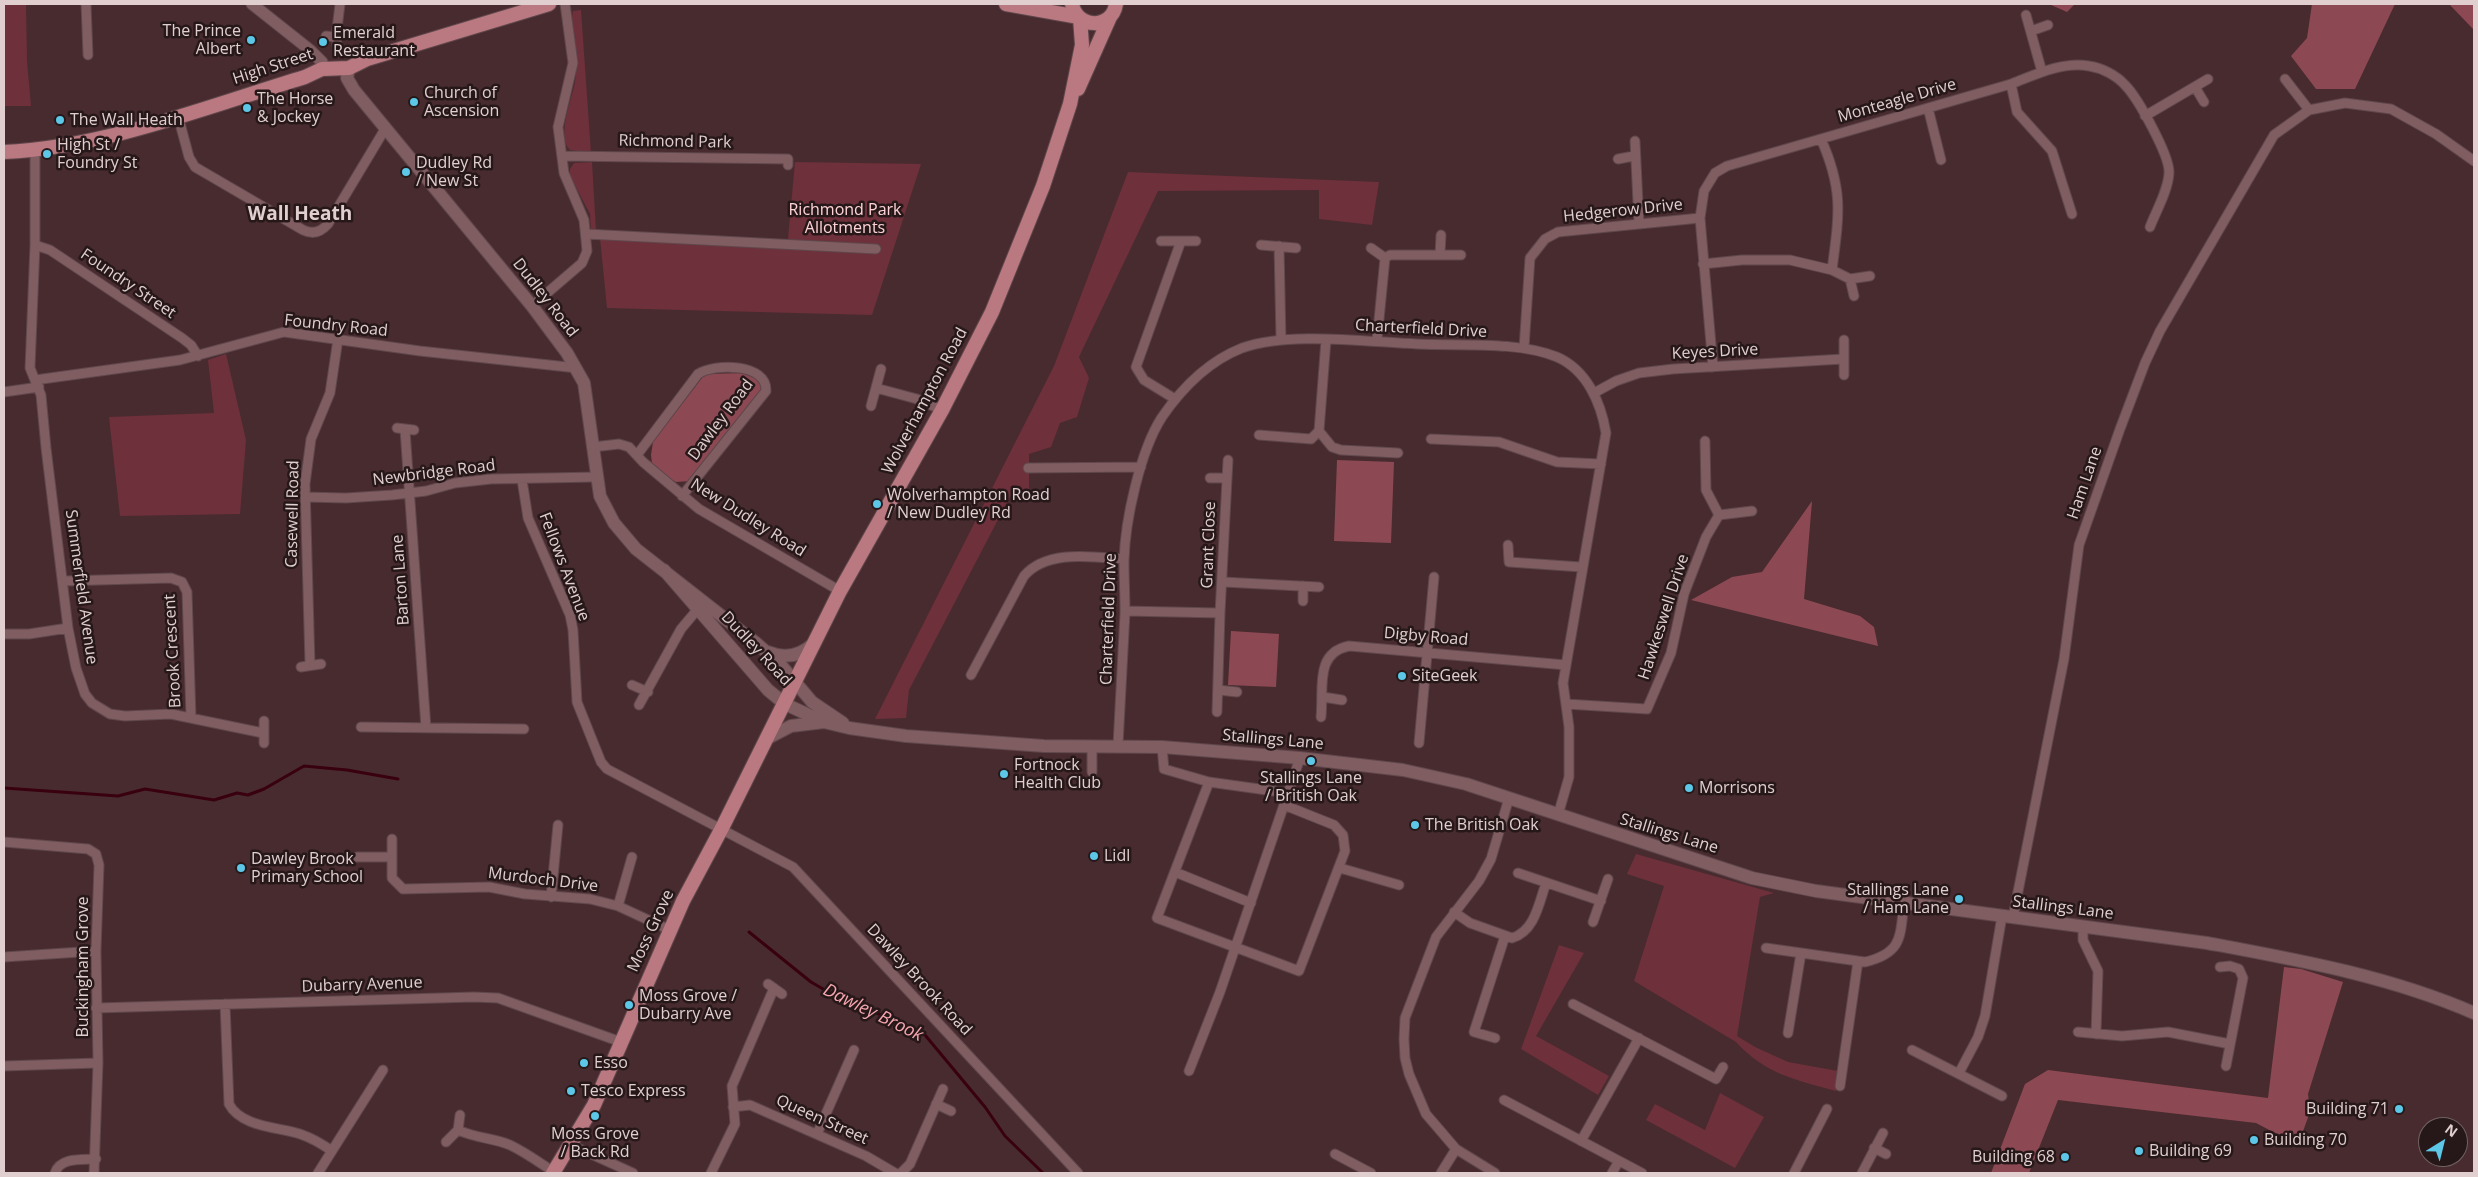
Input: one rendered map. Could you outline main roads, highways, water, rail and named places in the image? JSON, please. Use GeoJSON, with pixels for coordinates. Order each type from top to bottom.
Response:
{"type":"FeatureCollection","features":[{"type":"Feature","properties":{"kind":"highway","name":"High Street"},"geometry":{"type":"LineString","coordinates":[[4,152],[35,150],[96,140],[305,77],[322,68],[349,68],[367,59],[549,4]]}},
{"type":"Feature","properties":{"kind":"highway"},"geometry":{"type":"LineString","coordinates":[[1006,4],[1080,18],[1092,24],[1105,21],[1110,17]]}},
{"type":"Feature","properties":{"kind":"highway"},"geometry":{"type":"LineString","coordinates":[[1072,4],[1080,18]]}},
{"type":"Feature","properties":{"kind":"highway","name":"Wolverhampton Road"},"geometry":{"type":"LineString","coordinates":[[785,704],[840,592],[942,410],[992,312],[1015,259],[1070,104],[1116,4]]}},
{"type":"Feature","properties":{"kind":"highway","name":"Wolverhampton Road"},"geometry":{"type":"LineString","coordinates":[[1070,104],[1082,44],[1080,18]]}},
{"type":"Feature","properties":{"kind":"highway","name":"Moss Grove"},"geometry":{"type":"LineString","coordinates":[[554,1172],[594,1105],[670,930],[785,704]]}},
{"type":"Feature","properties":{"kind":"main road","name":"Dudley Road"},"geometry":{"type":"LineString","coordinates":[[349,68],[349,81],[385,129],[532,306],[577,368],[584,383],[600,496],[625,538],[766,651],[795,684]]}},
{"type":"Feature","properties":{"kind":"main road","name":"Dudley Road"},"geometry":{"type":"LineString","coordinates":[[664,570],[768,690],[785,704]]}},
{"type":"Feature","properties":{"kind":"main road"},"geometry":{"type":"LineString","coordinates":[[766,651],[791,656],[804,651],[813,644]]}},
{"type":"Feature","properties":{"kind":"main road","name":"Stallings Lane"},"geometry":{"type":"LineString","coordinates":[[795,684],[812,702],[849,728]]}},
{"type":"Feature","properties":{"kind":"main road","name":"Stallings Lane"},"geometry":{"type":"LineString","coordinates":[[785,704],[824,722],[849,728],[906,736],[1044,746],[1118,745],[1162,747],[1300,758],[1402,770],[1466,784],[1752,878],[1816,891],[2206,943],[2332,968],[2399,984],[2474,1013]]}},
{"type":"Feature","properties":{"kind":"main road"},"geometry":{"type":"LineString","coordinates":[[766,739],[784,728],[824,722]]}},
{"type":"Feature","properties":{"kind":"waterway","name":"Dawley Brook"},"geometry":{"type":"LineString","coordinates":[[4,788],[118,796],[145,789],[214,800],[237,793],[248,795],[264,789],[304,766],[347,770],[398,779]]}},
{"type":"Feature","properties":{"kind":"waterway","name":"Dawley Brook"},"geometry":{"type":"LineString","coordinates":[[749,932],[811,982],[856,1008],[883,1015],[925,1035],[985,1107],[1005,1136],[1043,1173]]}},
{"type":"Feature","properties":{"kind":"place","name":"The Prince Albert"},"geometry":{"type":"Point","coordinates":[251,40]}},
{"type":"Feature","properties":{"kind":"place","name":"Emerald Restaurant"},"geometry":{"type":"Point","coordinates":[323,42]}},
{"type":"Feature","properties":{"kind":"place","name":"Church of Ascension"},"geometry":{"type":"Point","coordinates":[414,102]}},
{"type":"Feature","properties":{"kind":"place","name":"The Horse & Jockey"},"geometry":{"type":"Point","coordinates":[247,108]}},
{"type":"Feature","properties":{"kind":"place","name":"The Wall Heath"},"geometry":{"type":"Point","coordinates":[60,120]}},
{"type":"Feature","properties":{"kind":"place","name":"High St / Foundry St"},"geometry":{"type":"Point","coordinates":[47,154]}},
{"type":"Feature","properties":{"kind":"place","name":"Dudley Rd / New St"},"geometry":{"type":"Point","coordinates":[406,172]}},
{"type":"Feature","properties":{"kind":"place","name":"Wolverhampton Road / New Dudley Rd"},"geometry":{"type":"Point","coordinates":[877,504]}},
{"type":"Feature","properties":{"kind":"place","name":"SiteGeek"},"geometry":{"type":"Point","coordinates":[1402,676]}},
{"type":"Feature","properties":{"kind":"place","name":"Stallings Lane / British Oak"},"geometry":{"type":"Point","coordinates":[1311,761]}},
{"type":"Feature","properties":{"kind":"place","name":"Fortnock Health Club"},"geometry":{"type":"Point","coordinates":[1004,774]}},
{"type":"Feature","properties":{"kind":"place","name":"Morrisons"},"geometry":{"type":"Point","coordinates":[1689,788]}},
{"type":"Feature","properties":{"kind":"place","name":"The British Oak"},"geometry":{"type":"Point","coordinates":[1415,825]}},
{"type":"Feature","properties":{"kind":"place","name":"Lidl"},"geometry":{"type":"Point","coordinates":[1094,856]}},
{"type":"Feature","properties":{"kind":"place","name":"Dawley Brook Primary School"},"geometry":{"type":"Point","coordinates":[241,868]}},
{"type":"Feature","properties":{"kind":"place","name":"Stallings Lane / Ham Lane"},"geometry":{"type":"Point","coordinates":[1959,899]}},
{"type":"Feature","properties":{"kind":"place","name":"Moss Grove / Dubarry Ave"},"geometry":{"type":"Point","coordinates":[629,1005]}},
{"type":"Feature","properties":{"kind":"place","name":"Esso"},"geometry":{"type":"Point","coordinates":[584,1063]}},
{"type":"Feature","properties":{"kind":"place","name":"Tesco Express"},"geometry":{"type":"Point","coordinates":[571,1091]}},
{"type":"Feature","properties":{"kind":"place","name":"Building 71"},"geometry":{"type":"Point","coordinates":[2399,1109]}},
{"type":"Feature","properties":{"kind":"place","name":"Moss Grove / Back Rd"},"geometry":{"type":"Point","coordinates":[595,1116]}},
{"type":"Feature","properties":{"kind":"place","name":"Building 70"},"geometry":{"type":"Point","coordinates":[2254,1140]}},
{"type":"Feature","properties":{"kind":"place","name":"Building 69"},"geometry":{"type":"Point","coordinates":[2139,1151]}},
{"type":"Feature","properties":{"kind":"place","name":"Building 68"},"geometry":{"type":"Point","coordinates":[2065,1157]}},
{"type":"Feature","properties":{"kind":"district","name":"Wall Heath"},"geometry":{"type":"Point","coordinates":[300,215]}},
{"type":"Feature","properties":{"kind":"park label","name":"Richmond Park Allotments"},"geometry":{"type":"Point","coordinates":[845,219]}}]}
